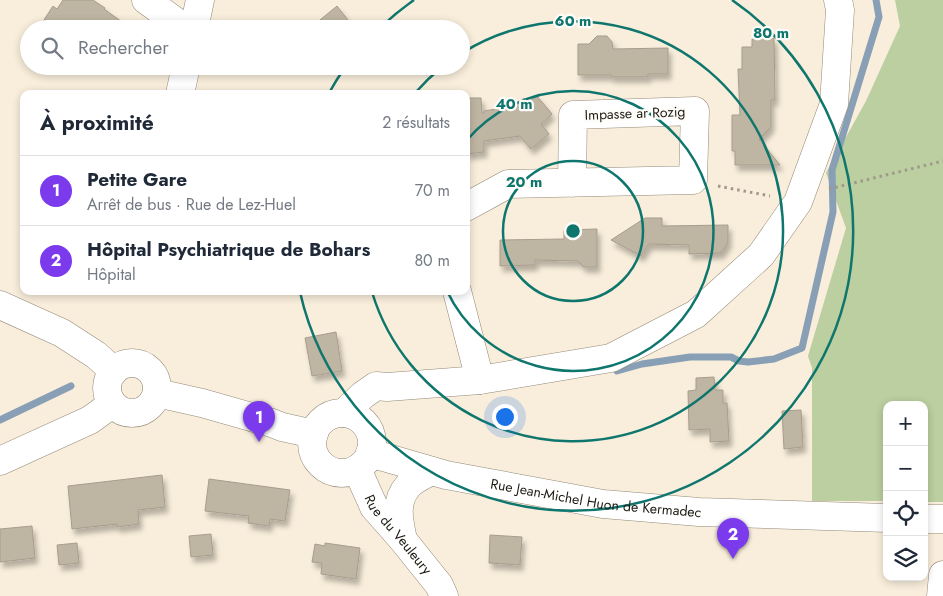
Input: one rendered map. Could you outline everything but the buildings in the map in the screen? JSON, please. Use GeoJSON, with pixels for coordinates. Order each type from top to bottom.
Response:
{"type":"FeatureCollection","features":[{"type":"Feature","properties":{"kind":"street"},"geometry":{"type":"LineString","coordinates":[[146,0],[174,20]]}},
{"type":"Feature","properties":{"kind":"street"},"geometry":{"type":"LineString","coordinates":[[196,20],[200,0]]}},
{"type":"Feature","properties":{"kind":"street"},"geometry":{"type":"LineString","coordinates":[[344,413],[376,386],[387,387],[480,380],[612,358],[696,314],[761,256],[798,202],[834,104],[840,10],[838,0]]}},
{"type":"Feature","properties":{"kind":"street"},"geometry":{"type":"LineString","coordinates":[[181,90],[184,75]]}},
{"type":"Feature","properties":{"kind":"street","name":"Impasse ar Rozig"},"geometry":{"type":"LineString","coordinates":[[572,183],[573,115],[695,111],[693,180]]}},
{"type":"Feature","properties":{"kind":"street"},"geometry":{"type":"LineString","coordinates":[[470,205],[508,184],[693,180]]}},
{"type":"Feature","properties":{"kind":"street"},"geometry":{"type":"LineString","coordinates":[[458,295],[480,380]]}},
{"type":"Feature","properties":{"kind":"street"},"geometry":{"type":"LineString","coordinates":[[0,305],[62,333],[96,355],[114,370]]}},
{"type":"Feature","properties":{"kind":"street"},"geometry":{"type":"LineString","coordinates":[[124,364],[137,364],[149,369],[156,380],[157,393],[150,406],[138,413],[124,412],[112,404],[107,393],[108,381],[114,370],[124,364]]}},
{"type":"Feature","properties":{"kind":"street"},"geometry":{"type":"LineString","coordinates":[[157,393],[202,403],[282,427],[314,434]]}},
{"type":"Feature","properties":{"kind":"street"},"geometry":{"type":"LineString","coordinates":[[0,461],[90,420],[112,404]]}},
{"type":"Feature","properties":{"kind":"street"},"geometry":{"type":"LineString","coordinates":[[344,413],[353,415],[367,426],[372,444],[364,461],[346,473],[334,472],[323,466],[316,457],[312,446],[318,425],[325,418],[334,414],[344,413]]}},
{"type":"Feature","properties":{"kind":"street","name":"Rue Jean-Michel Huon de Kermadec"},"geometry":{"type":"LineString","coordinates":[[364,461],[432,471],[603,504],[699,512],[883,518]]}},
{"type":"Feature","properties":{"kind":"street","name":"Rue du Veuleury"},"geometry":{"type":"LineString","coordinates":[[364,461],[374,507],[439,585],[444,596]]}},
{"type":"Feature","properties":{"kind":"street"},"geometry":{"type":"LineString","coordinates":[[403,540],[398,517],[400,499],[408,485],[432,471]]}},
{"type":"Feature","properties":{"kind":"street"},"geometry":{"type":"LineString","coordinates":[[928,519],[943,519]]}},
{"type":"Feature","properties":{"kind":"street"},"geometry":{"type":"LineString","coordinates":[[941,596],[943,575]]}},
{"type":"Feature","properties":{"kind":"path"},"geometry":{"type":"LineString","coordinates":[[828,190],[943,161]]}},
{"type":"Feature","properties":{"kind":"path"},"geometry":{"type":"LineString","coordinates":[[693,180],[798,202]]}},
{"type":"Feature","properties":{"kind":"green space"},"geometry":{"type":"Polygon","coordinates":[[[895,0],[943,0],[943,502],[928,502],[928,401],[883,401],[883,501],[812,501],[812,368],[808,356],[846,228],[826,173],[866,101],[900,26],[895,0]]]}},
{"type":"Feature","properties":{"kind":"waterway"},"geometry":{"type":"LineString","coordinates":[[617,371],[642,364],[690,357],[731,357],[739,361],[748,362],[774,359],[802,348],[833,212],[832,170],[879,17],[876,0]]}},
{"type":"Feature","properties":{"kind":"waterway"},"geometry":{"type":"LineString","coordinates":[[0,420],[71,386]]}},
{"type":"Feature","properties":{"kind":"place","name":"Petite Gare"},"geometry":{"type":"Point","coordinates":[259,442]}},
{"type":"Feature","properties":{"kind":"place","name":"Hôpital Psychiatrique de Bohars"},"geometry":{"type":"Point","coordinates":[733,559]}}]}
